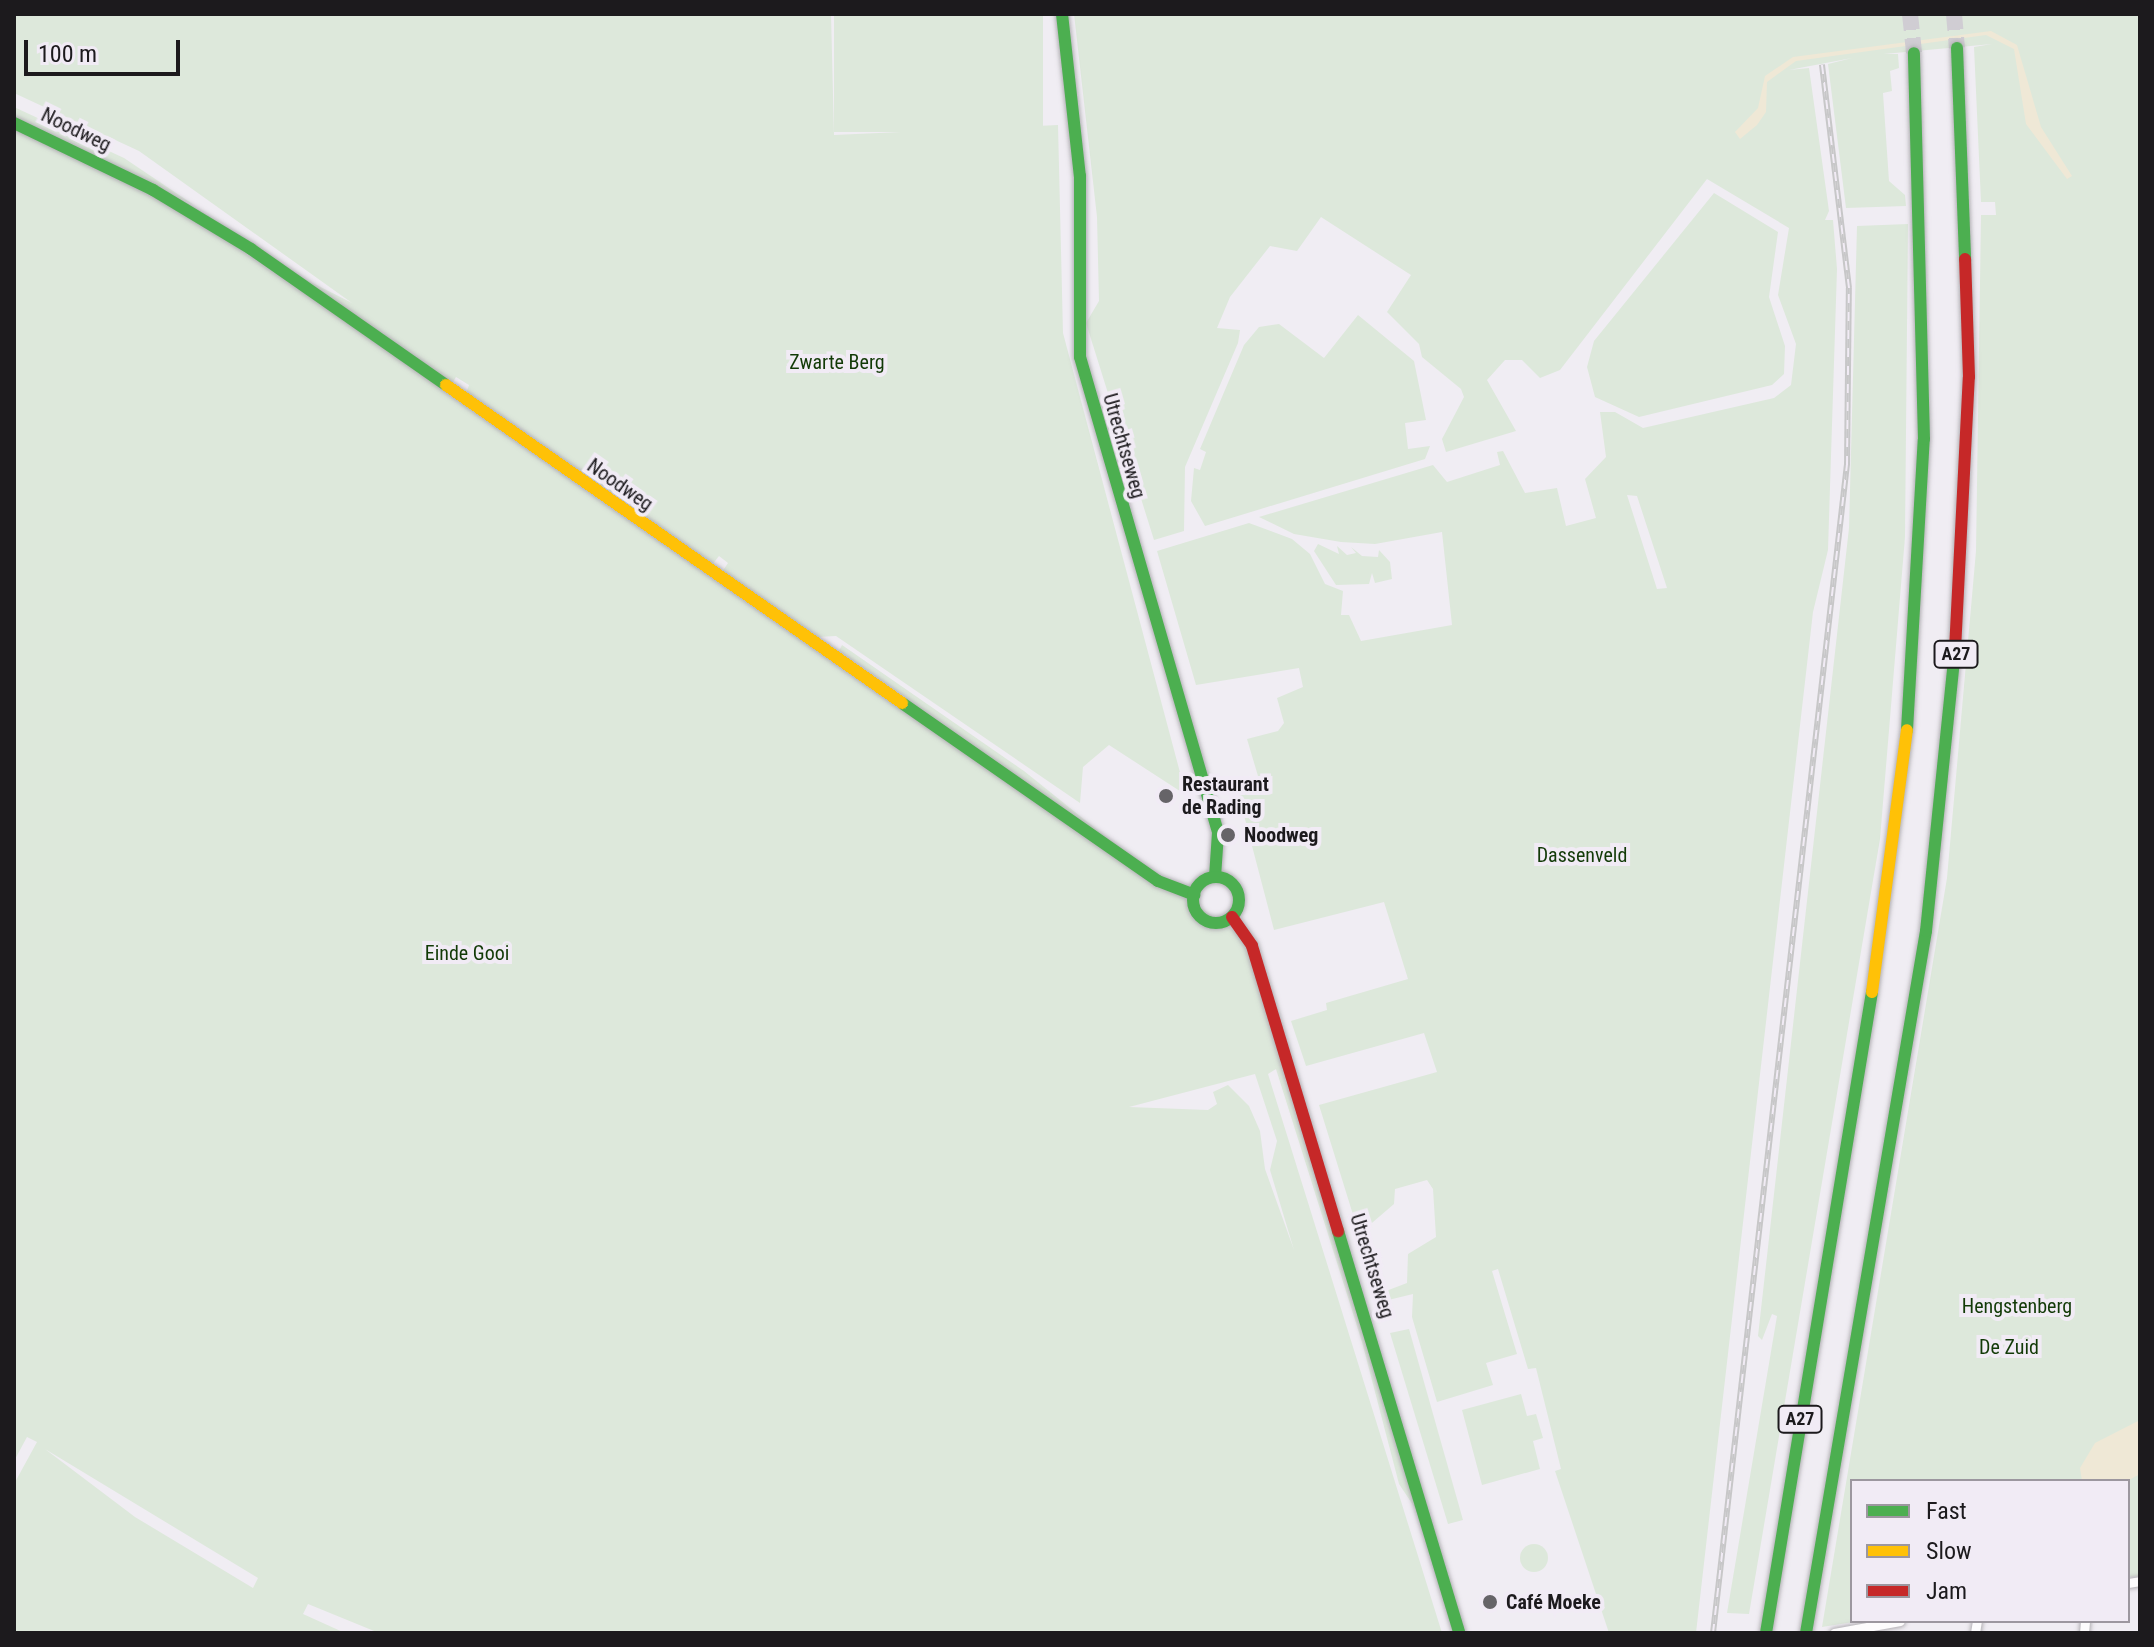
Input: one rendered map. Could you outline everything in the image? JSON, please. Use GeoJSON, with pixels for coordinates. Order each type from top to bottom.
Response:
{"type":"FeatureCollection","features":[{"type":"Feature","properties":{"kind":"main road","name":"Utrechtseweg"},"geometry":{"type":"LineString","coordinates":[[1062,14],[1080,176],[1080,357],[1218,833],[1215,877]]}},
{"type":"Feature","properties":{"kind":"main road","name":"A27"},"geometry":{"type":"LineString","coordinates":[[1806,1633],[1926,931],[1952,702],[1969,377],[1957,48]]}},
{"type":"Feature","properties":{"kind":"main road","name":"A27"},"geometry":{"type":"LineString","coordinates":[[1766,1633],[1883,923],[1910,704],[1924,439],[1914,53]]}},
{"type":"Feature","properties":{"kind":"main road","name":"Noodweg"},"geometry":{"type":"LineString","coordinates":[[14,123],[153,190],[251,249],[1158,881],[1194,895]]}},
{"type":"Feature","properties":{"kind":"main road"},"geometry":{"type":"LineString","coordinates":[[1215,877],[1237,891],[1232,917],[1205,920],[1194,895],[1215,877]]}},
{"type":"Feature","properties":{"kind":"main road","name":"Utrechtseweg"},"geometry":{"type":"LineString","coordinates":[[1232,917],[1252,946],[1459,1633]]}},
{"type":"Feature","properties":{"kind":"street"},"geometry":{"type":"LineString","coordinates":[[1835,1633],[1889,1623]]}},
{"type":"Feature","properties":{"kind":"green space","name":"Zwarte Berg"},"geometry":{"type":"Polygon","coordinates":[[[14,14],[831,14],[834,135],[1058,125],[1063,333],[1186,795],[1109,745],[1083,767],[1080,803],[836,636],[817,637],[722,572],[728,563],[719,556],[712,565],[620,502],[624,491],[617,487],[610,495],[466,394],[469,385],[456,377],[452,384],[301,277],[352,303],[139,151],[14,93],[14,14]]]}},
{"type":"Feature","properties":{"kind":"green space"},"geometry":{"type":"Polygon","coordinates":[[[834,14],[1043,14],[1043,132],[834,132],[834,14]]]}},
{"type":"Feature","properties":{"kind":"green space"},"geometry":{"type":"Polygon","coordinates":[[[1074,14],[2140,14],[2140,1576],[2130,1577],[2130,1479],[1850,1479],[1850,1623],[1822,1627],[1947,878],[1976,551],[1981,215],[1996,215],[1995,202],[1981,202],[1974,47],[1992,44],[1884,54],[1898,54],[1899,68],[1890,71],[1892,91],[1883,93],[1889,181],[1905,195],[1906,206],[1846,208],[1828,64],[1852,58],[1789,70],[1809,68],[1829,211],[1825,220],[1833,220],[1837,269],[1828,550],[1813,612],[1696,1633],[1609,1633],[1555,1471],[1561,1469],[1536,1368],[1528,1369],[1498,1269],[1492,1271],[1517,1354],[1486,1363],[1493,1385],[1437,1402],[1412,1317],[1413,1294],[1380,1302],[1378,1294],[1407,1283],[1408,1254],[1436,1237],[1433,1189],[1427,1180],[1395,1189],[1394,1204],[1359,1234],[1319,1105],[1437,1072],[1424,1033],[1306,1066],[1291,1021],[1327,1010],[1326,1003],[1408,979],[1384,902],[1274,930],[1235,781],[1258,776],[1247,739],[1278,731],[1284,723],[1277,698],[1303,687],[1299,668],[1196,685],[1157,551],[1249,523],[1292,539],[1310,554],[1325,584],[1343,591],[1341,615],[1349,615],[1361,641],[1452,625],[1442,532],[1375,544],[1341,542],[1294,534],[1259,517],[1433,465],[1447,482],[1500,465],[1497,452],[1503,451],[1525,493],[1557,488],[1566,526],[1596,518],[1585,479],[1606,457],[1600,412],[1615,412],[1643,428],[1774,398],[1791,385],[1796,344],[1778,295],[1789,228],[1707,179],[1560,370],[1540,378],[1522,360],[1505,360],[1487,380],[1516,431],[1446,452],[1442,439],[1464,397],[1461,389],[1422,357],[1419,344],[1387,312],[1411,275],[1321,217],[1297,251],[1270,246],[1230,297],[1217,328],[1240,330],[1238,343],[1185,467],[1184,531],[1154,540],[1086,323],[1099,301],[1097,217],[1074,14]],[[1627,495],[1657,589],[1667,588],[1637,496],[1627,495]]]}},
{"type":"Feature","properties":{"kind":"green space"},"geometry":{"type":"Polygon","coordinates":[[[14,107],[124,158],[194,205],[14,120],[14,107]]]}},
{"type":"Feature","properties":{"kind":"green space","name":"Einde Gooi"},"geometry":{"type":"Polygon","coordinates":[[[14,123],[153,190],[1259,948],[1290,1065],[1282,1068],[1419,1514],[1399,1484],[1362,1342],[1276,1069],[1268,1074],[1442,1633],[379,1633],[308,1604],[303,1614],[345,1633],[14,1633],[14,1484],[37,1442],[27,1437],[14,1461],[14,123]],[[1255,1074],[1129,1107],[1208,1110],[1217,1104],[1213,1092],[1228,1085],[1249,1106],[1260,1131],[1265,1169],[1294,1250],[1270,1170],[1277,1141],[1255,1074]],[[45,1449],[135,1517],[253,1588],[258,1578],[45,1449]]]}},
{"type":"Feature","properties":{"kind":"green space"},"geometry":{"type":"Polygon","coordinates":[[[1714,193],[1778,232],[1769,297],[1785,346],[1784,374],[1772,385],[1639,417],[1595,397],[1587,367],[1594,341],[1714,193]]]}},
{"type":"Feature","properties":{"kind":"green space"},"geometry":{"type":"Polygon","coordinates":[[[1908,224],[1905,537],[1880,839],[1749,1614],[1727,1613],[1777,1316],[1772,1314],[1762,1340],[1758,1336],[1849,528],[1857,226],[1908,224]]]}},
{"type":"Feature","properties":{"kind":"green space"},"geometry":{"type":"Polygon","coordinates":[[[1358,315],[1414,361],[1426,420],[1405,423],[1408,449],[1430,446],[1425,459],[1205,526],[1191,501],[1194,468],[1200,470],[1206,452],[1200,449],[1244,345],[1259,327],[1279,324],[1324,358],[1358,315]]]}},
{"type":"Feature","properties":{"kind":"green space"},"geometry":{"type":"Polygon","coordinates":[[[1318,544],[1339,554],[1337,546],[1347,555],[1356,553],[1351,547],[1362,556],[1378,557],[1379,550],[1390,562],[1392,579],[1375,583],[1372,573],[1369,584],[1336,585],[1314,551],[1318,544]]]}},
{"type":"Feature","properties":{"kind":"green space"},"geometry":{"type":"Polygon","coordinates":[[[842,645],[1024,771],[1116,845],[839,651],[842,645]]]}},
{"type":"Feature","properties":{"kind":"green space"},"geometry":{"type":"Polygon","coordinates":[[[1409,1329],[1463,1520],[1448,1524],[1390,1333],[1409,1329]]]}},
{"type":"Feature","properties":{"kind":"green space"},"geometry":{"type":"Polygon","coordinates":[[[1521,1394],[1527,1416],[1536,1414],[1543,1438],[1533,1441],[1540,1469],[1482,1485],[1462,1410],[1521,1394]]]}},
{"type":"Feature","properties":{"kind":"green space"},"geometry":{"type":"Polygon","coordinates":[[[1534,1544],[1544,1548],[1548,1558],[1544,1568],[1534,1572],[1524,1568],[1520,1558],[1524,1548],[1534,1544]]]}},
{"type":"Feature","properties":{"kind":"sand"},"geometry":{"type":"Polygon","coordinates":[[[1991,31],[2017,45],[2041,127],[2072,176],[2067,179],[2026,124],[2014,49],[1986,35],[1796,61],[1767,82],[1766,112],[1757,125],[1740,139],[1735,132],[1758,108],[1765,76],[1793,57],[1991,31]]]}},
{"type":"Feature","properties":{"kind":"sand"},"geometry":{"type":"Polygon","coordinates":[[[2140,1420],[2140,1474],[2130,1479],[2082,1479],[2080,1468],[2095,1443],[2140,1420]]]}},
{"type":"Feature","properties":{"kind":"tunnel"},"geometry":{"type":"LineString","coordinates":[[1910,14],[1914,53]]}},
{"type":"Feature","properties":{"kind":"tunnel"},"geometry":{"type":"LineString","coordinates":[[1954,14],[1957,48]]}},
{"type":"Feature","properties":{"kind":"railway"},"geometry":{"type":"LineString","coordinates":[[1713,1633],[1847,465],[1849,288],[1822,65]]}},
{"type":"Feature","properties":{"kind":"traffic: fast"},"geometry":{"type":"LineString","coordinates":[[1062,14],[1080,176],[1080,357],[1218,833],[1215,877]]}},
{"type":"Feature","properties":{"kind":"traffic: fast"},"geometry":{"type":"LineString","coordinates":[[1957,48],[1965,259]]}},
{"type":"Feature","properties":{"kind":"traffic: fast"},"geometry":{"type":"LineString","coordinates":[[1907,730],[1924,439],[1914,53]]}},
{"type":"Feature","properties":{"kind":"traffic: fast"},"geometry":{"type":"LineString","coordinates":[[14,123],[153,190],[251,249],[446,385]]}},
{"type":"Feature","properties":{"kind":"traffic: fast"},"geometry":{"type":"LineString","coordinates":[[1806,1633],[1926,931],[1955,650]]}},
{"type":"Feature","properties":{"kind":"traffic: fast"},"geometry":{"type":"LineString","coordinates":[[902,703],[1158,881],[1194,895]]}},
{"type":"Feature","properties":{"kind":"traffic: fast"},"geometry":{"type":"LineString","coordinates":[[1216,877],[1232,884],[1239,900],[1232,916],[1216,923],[1200,916],[1193,900],[1200,884],[1216,877]]}},
{"type":"Feature","properties":{"kind":"traffic: fast"},"geometry":{"type":"LineString","coordinates":[[1766,1633],[1872,992]]}},
{"type":"Feature","properties":{"kind":"traffic: fast"},"geometry":{"type":"LineString","coordinates":[[1338,1231],[1459,1633]]}},
{"type":"Feature","properties":{"kind":"traffic: slow"},"geometry":{"type":"LineString","coordinates":[[446,385],[902,703]]}},
{"type":"Feature","properties":{"kind":"traffic: slow"},"geometry":{"type":"LineString","coordinates":[[1872,992],[1907,730]]}},
{"type":"Feature","properties":{"kind":"traffic: jam"},"geometry":{"type":"LineString","coordinates":[[1955,650],[1969,377],[1965,259]]}},
{"type":"Feature","properties":{"kind":"traffic: jam"},"geometry":{"type":"LineString","coordinates":[[1232,917],[1252,946],[1338,1231]]}},
{"type":"Feature","properties":{"kind":"place","name":"Restaurant de Rading"},"geometry":{"type":"Point","coordinates":[1166,796]}},
{"type":"Feature","properties":{"kind":"place","name":"Noodweg"},"geometry":{"type":"Point","coordinates":[1228,835]}},
{"type":"Feature","properties":{"kind":"place","name":"Café Moeke"},"geometry":{"type":"Point","coordinates":[1490,1602]}},
{"type":"Feature","properties":{"kind":"park label","name":"Dassenveld"},"geometry":{"type":"Point","coordinates":[1582,855]}},
{"type":"Feature","properties":{"kind":"park label","name":"Hengstenberg"},"geometry":{"type":"Point","coordinates":[2017,1306]}},
{"type":"Feature","properties":{"kind":"park label","name":"De Zuid"},"geometry":{"type":"Point","coordinates":[2009,1347]}}]}
